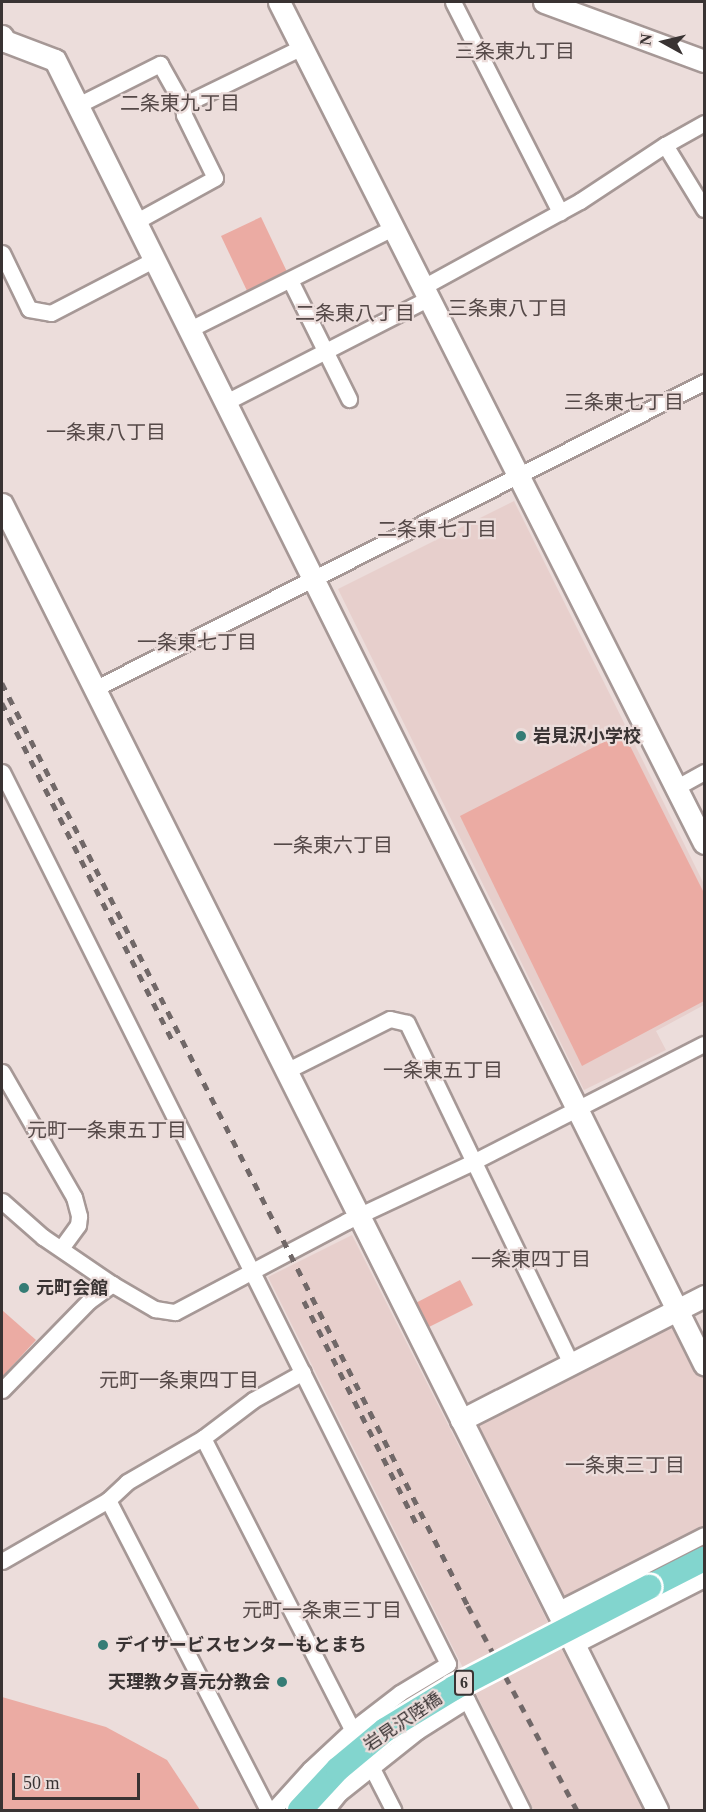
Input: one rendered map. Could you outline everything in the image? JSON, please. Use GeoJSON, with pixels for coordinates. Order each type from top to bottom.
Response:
{"type":"FeatureCollection","features":[{"type":"Feature","properties":{"kind":"main road","name":"岩見沢陸橋"},"geometry":{"type":"LineString","coordinates":[[300,1810],[338,1769],[385,1730],[454,1688],[705,1559]]}},
{"type":"Feature","properties":{"kind":"street"},"geometry":{"type":"LineString","coordinates":[[279,2],[705,843]]}},
{"type":"Feature","properties":{"kind":"street"},"geometry":{"type":"LineString","coordinates":[[453,2],[560,212]]}},
{"type":"Feature","properties":{"kind":"street"},"geometry":{"type":"LineString","coordinates":[[544,2],[705,61]]}},
{"type":"Feature","properties":{"kind":"street"},"geometry":{"type":"LineString","coordinates":[[2,36],[5,41],[55,60],[705,1364]]}},
{"type":"Feature","properties":{"kind":"street"},"geometry":{"type":"LineString","coordinates":[[183,105],[302,47]]}},
{"type":"Feature","properties":{"kind":"street"},"geometry":{"type":"LineString","coordinates":[[78,105],[160,64],[183,105],[183,115],[215,178],[135,222]]}},
{"type":"Feature","properties":{"kind":"street"},"geometry":{"type":"LineString","coordinates":[[226,402],[325,351],[705,123]]}},
{"type":"Feature","properties":{"kind":"street"},"geometry":{"type":"LineString","coordinates":[[665,145],[705,209]]}},
{"type":"Feature","properties":{"kind":"street"},"geometry":{"type":"LineString","coordinates":[[190,329],[393,228]]}},
{"type":"Feature","properties":{"kind":"street"},"geometry":{"type":"LineString","coordinates":[[3,261],[28,309],[51,313],[155,259]]}},
{"type":"Feature","properties":{"kind":"street"},"geometry":{"type":"LineString","coordinates":[[290,280],[349,399]]}},
{"type":"Feature","properties":{"kind":"street"},"geometry":{"type":"LineString","coordinates":[[94,689],[705,381]]}},
{"type":"Feature","properties":{"kind":"street"},"geometry":{"type":"LineString","coordinates":[[2,504],[357,1216],[462,1420],[555,1611],[657,1810]]}},
{"type":"Feature","properties":{"kind":"street"},"geometry":{"type":"LineString","coordinates":[[2,772],[521,1810]]}},
{"type":"Feature","properties":{"kind":"street"},"geometry":{"type":"LineString","coordinates":[[676,787],[705,772]]}},
{"type":"Feature","properties":{"kind":"street"},"geometry":{"type":"LineString","coordinates":[[286,1071],[390,1018],[406,1023],[571,1364]]}},
{"type":"Feature","properties":{"kind":"street"},"geometry":{"type":"LineString","coordinates":[[2,1201],[43,1237],[112,1284],[155,1309],[175,1312],[357,1216],[473,1162],[705,1044]]}},
{"type":"Feature","properties":{"kind":"street"},"geometry":{"type":"LineString","coordinates":[[2,1072],[74,1197],[79,1216],[78,1225],[61,1248]]}},
{"type":"Feature","properties":{"kind":"street"},"geometry":{"type":"LineString","coordinates":[[2,1390],[89,1301],[112,1284]]}},
{"type":"Feature","properties":{"kind":"street"},"geometry":{"type":"LineString","coordinates":[[462,1420],[705,1296]]}},
{"type":"Feature","properties":{"kind":"street"},"geometry":{"type":"LineString","coordinates":[[2,1561],[108,1500],[127,1482],[203,1438],[253,1400],[303,1372]]}},
{"type":"Feature","properties":{"kind":"street"},"geometry":{"type":"LineString","coordinates":[[203,1438],[393,1810]]}},
{"type":"Feature","properties":{"kind":"street"},"geometry":{"type":"LineString","coordinates":[[108,1500],[268,1810]]}},
{"type":"Feature","properties":{"kind":"street"},"geometry":{"type":"LineString","coordinates":[[555,1611],[705,1535]]}},
{"type":"Feature","properties":{"kind":"street"},"geometry":{"type":"LineString","coordinates":[[573,1646],[705,1579]]}},
{"type":"Feature","properties":{"kind":"street"},"geometry":{"type":"LineString","coordinates":[[273,1810],[310,1769],[353,1729],[400,1693],[448,1664]]}},
{"type":"Feature","properties":{"kind":"street"},"geometry":{"type":"LineString","coordinates":[[326,1810],[340,1792],[418,1731],[467,1700]]}},
{"type":"Feature","properties":{"kind":"shaded area"},"geometry":{"type":"Polygon","coordinates":[[[261,217],[289,276],[249,295],[221,236],[261,217]]]}},
{"type":"Feature","properties":{"kind":"shaded area","name":"岩見沢小学校"},"geometry":{"type":"Polygon","coordinates":[[[514,501],[704,884],[704,1005],[656,1031],[666,1050],[584,1090],[338,589],[514,501]]]}},
{"type":"Feature","properties":{"kind":"shaded area"},"geometry":{"type":"Polygon","coordinates":[[[623,732],[704,893],[704,1001],[582,1066],[460,816],[623,732]]]}},
{"type":"Feature","properties":{"kind":"shaded area"},"geometry":{"type":"Polygon","coordinates":[[[352,1235],[643,1810],[534,1810],[268,1277],[352,1235]]]}},
{"type":"Feature","properties":{"kind":"shaded area"},"geometry":{"type":"Polygon","coordinates":[[[460,1280],[473,1305],[419,1332],[406,1308],[460,1280]]]}},
{"type":"Feature","properties":{"kind":"shaded area"},"geometry":{"type":"Polygon","coordinates":[[[2,1310],[36,1340],[2,1377],[2,1310]]]}},
{"type":"Feature","properties":{"kind":"shaded area"},"geometry":{"type":"Polygon","coordinates":[[[674,1317],[704,1377],[704,1529],[558,1603],[469,1423],[674,1317]]]}},
{"type":"Feature","properties":{"kind":"shaded area"},"geometry":{"type":"Polygon","coordinates":[[[2,1697],[106,1727],[167,1760],[200,1810],[2,1810],[2,1697]]]}},
{"type":"Feature","properties":{"kind":"railway"},"geometry":{"type":"LineString","coordinates":[[2,683],[468,1606],[577,1810]]}},
{"type":"Feature","properties":{"kind":"railway"},"geometry":{"type":"LineString","coordinates":[[2,703],[174,1044]]}},
{"type":"Feature","properties":{"kind":"railway"},"geometry":{"type":"LineString","coordinates":[[304,1301],[419,1529]]}},
{"type":"Feature","properties":{"kind":"place","name":"岩見沢小学校"},"geometry":{"type":"Point","coordinates":[521,736]}},
{"type":"Feature","properties":{"kind":"place","name":"元町会館"},"geometry":{"type":"Point","coordinates":[24,1288]}},
{"type":"Feature","properties":{"kind":"place","name":"デイサービスセンターもとまち"},"geometry":{"type":"Point","coordinates":[103,1645]}},
{"type":"Feature","properties":{"kind":"place","name":"天理教夕喜元分教会"},"geometry":{"type":"Point","coordinates":[282,1682]}},
{"type":"Feature","properties":{"kind":"district","name":"三条東九丁目"},"geometry":{"type":"Point","coordinates":[515,51]}},
{"type":"Feature","properties":{"kind":"district","name":"二条東九丁目"},"geometry":{"type":"Point","coordinates":[180,103]}},
{"type":"Feature","properties":{"kind":"district","name":"三条東八丁目"},"geometry":{"type":"Point","coordinates":[508,308]}},
{"type":"Feature","properties":{"kind":"district","name":"二条東八丁目"},"geometry":{"type":"Point","coordinates":[355,313]}},
{"type":"Feature","properties":{"kind":"district","name":"三条東七丁目"},"geometry":{"type":"Point","coordinates":[624,402]}},
{"type":"Feature","properties":{"kind":"district","name":"一条東八丁目"},"geometry":{"type":"Point","coordinates":[106,432]}},
{"type":"Feature","properties":{"kind":"district","name":"二条東七丁目"},"geometry":{"type":"Point","coordinates":[437,529]}},
{"type":"Feature","properties":{"kind":"district","name":"一条東七丁目"},"geometry":{"type":"Point","coordinates":[197,642]}},
{"type":"Feature","properties":{"kind":"district","name":"一条東六丁目"},"geometry":{"type":"Point","coordinates":[333,845]}},
{"type":"Feature","properties":{"kind":"district","name":"一条東五丁目"},"geometry":{"type":"Point","coordinates":[443,1070]}},
{"type":"Feature","properties":{"kind":"district","name":"元町一条東五丁目"},"geometry":{"type":"Point","coordinates":[107,1130]}},
{"type":"Feature","properties":{"kind":"district","name":"一条東四丁目"},"geometry":{"type":"Point","coordinates":[531,1259]}},
{"type":"Feature","properties":{"kind":"district","name":"元町一条東四丁目"},"geometry":{"type":"Point","coordinates":[179,1380]}},
{"type":"Feature","properties":{"kind":"district","name":"一条東三丁目"},"geometry":{"type":"Point","coordinates":[625,1465]}},
{"type":"Feature","properties":{"kind":"district","name":"元町一条東三丁目"},"geometry":{"type":"Point","coordinates":[322,1610]}}]}
